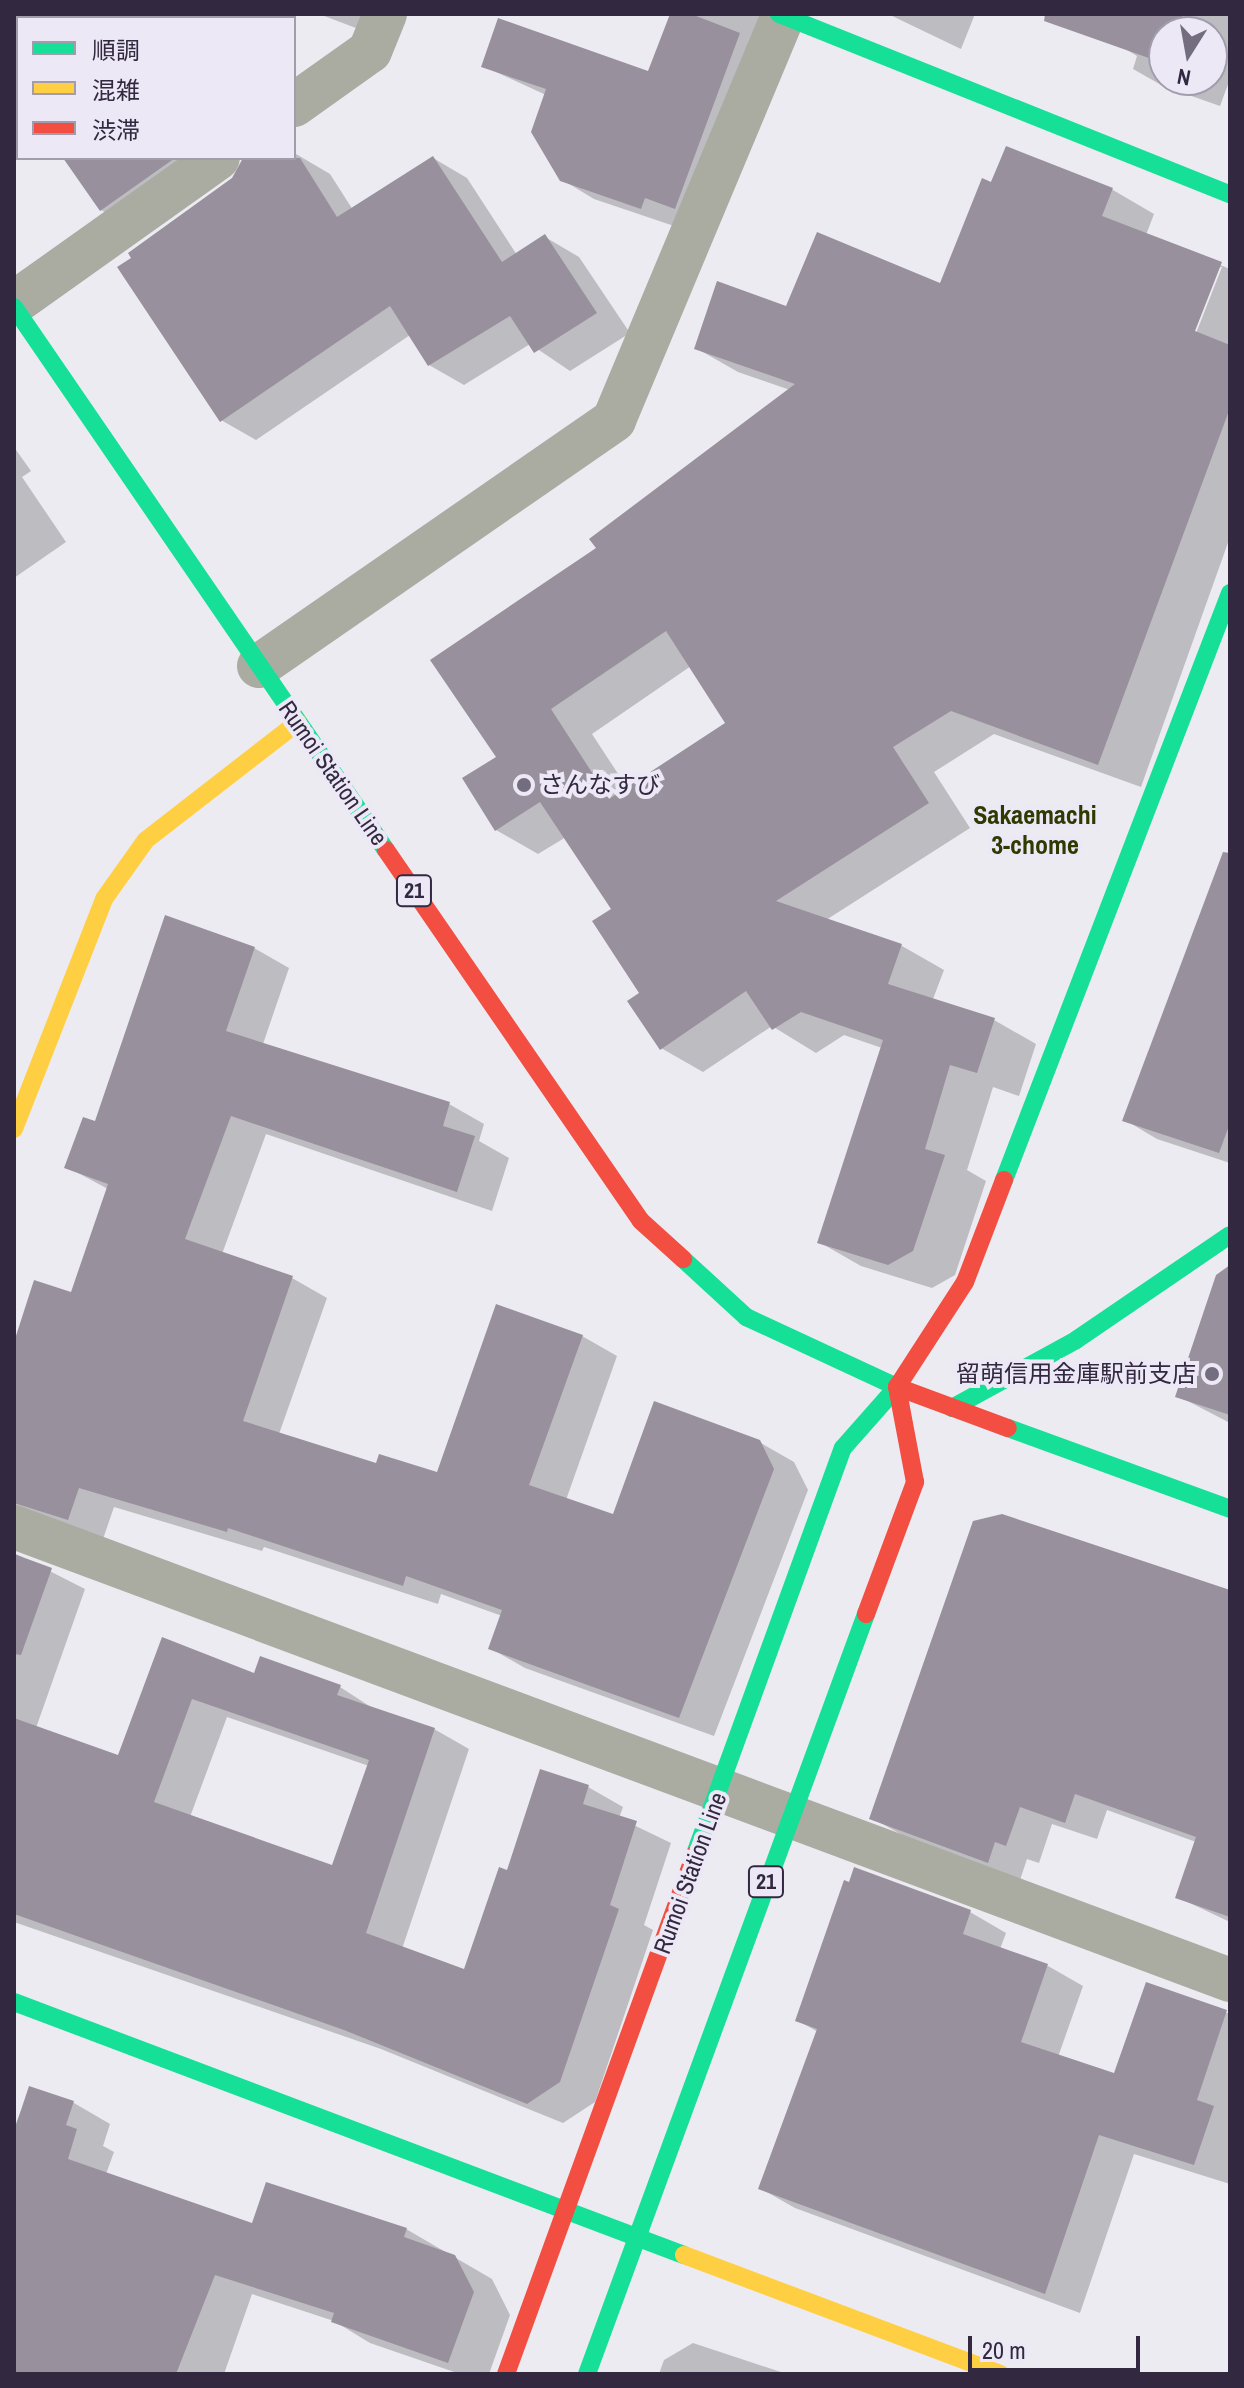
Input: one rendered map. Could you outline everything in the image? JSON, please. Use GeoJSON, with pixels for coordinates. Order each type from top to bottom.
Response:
{"type":"FeatureCollection","features":[{"type":"Feature","properties":{"kind":"street"},"geometry":{"type":"LineString","coordinates":[[296,104],[370,51],[385,14]]}},
{"type":"Feature","properties":{"kind":"street"},"geometry":{"type":"LineString","coordinates":[[259,666],[614,420],[782,15],[1230,194]]}},
{"type":"Feature","properties":{"kind":"street"},"geometry":{"type":"LineString","coordinates":[[14,305],[215,160]]}},
{"type":"Feature","properties":{"kind":"street","name":"Rumoi Station Line"},"geometry":{"type":"LineString","coordinates":[[14,305],[641,1221],[746,1317],[897,1387],[843,1448],[506,2374]]}},
{"type":"Feature","properties":{"kind":"street"},"geometry":{"type":"LineString","coordinates":[[1230,593],[965,1282],[897,1387],[1230,1509]]}},
{"type":"Feature","properties":{"kind":"street"},"geometry":{"type":"LineString","coordinates":[[14,1129],[24,1071],[104,899],[146,840],[298,722]]}},
{"type":"Feature","properties":{"kind":"street"},"geometry":{"type":"LineString","coordinates":[[952,1408],[1076,1340],[1230,1235]]}},
{"type":"Feature","properties":{"kind":"street","name":"21"},"geometry":{"type":"LineString","coordinates":[[587,2374],[915,1482],[897,1387]]}},
{"type":"Feature","properties":{"kind":"street"},"geometry":{"type":"LineString","coordinates":[[14,1527],[1230,1980]]}},
{"type":"Feature","properties":{"kind":"street"},"geometry":{"type":"LineString","coordinates":[[14,2002],[635,2240],[1000,2374]]}},
{"type":"Feature","properties":{"kind":"building"},"geometry":{"type":"Polygon","coordinates":[[[670,14],[691,14],[740,33],[675,209],[645,198],[641,209],[560,181],[531,132],[546,89],[481,67],[498,18],[648,71],[670,14]]]}},
{"type":"Feature","properties":{"kind":"building"},"geometry":{"type":"Polygon","coordinates":[[[1045,14],[1183,14],[1148,16],[1148,58],[1044,21],[1045,14]]]}},
{"type":"Feature","properties":{"kind":"building"},"geometry":{"type":"Polygon","coordinates":[[[1006,146],[1113,188],[1102,216],[1222,262],[1195,331],[1230,345],[1230,408],[1098,765],[951,711],[893,747],[929,803],[776,901],[902,944],[888,984],[995,1018],[977,1073],[950,1065],[925,1149],[945,1155],[913,1251],[888,1265],[817,1243],[883,1040],[801,1012],[772,1030],[746,991],[660,1050],[627,1001],[639,993],[592,921],[611,909],[540,802],[495,831],[462,778],[496,757],[430,660],[596,548],[589,539],[795,384],[694,349],[717,281],[786,306],[817,232],[940,283],[982,178],[991,182],[1006,146]],[[666,631],[551,709],[609,799],[725,723],[666,631]]]}},
{"type":"Feature","properties":{"kind":"building"},"geometry":{"type":"Polygon","coordinates":[[[433,156],[502,262],[545,234],[597,313],[534,353],[510,316],[428,366],[390,306],[220,422],[117,267],[131,258],[128,253],[232,178],[242,160],[300,158],[337,217],[433,156]]]}},
{"type":"Feature","properties":{"kind":"building"},"geometry":{"type":"Polygon","coordinates":[[[64,160],[172,160],[100,211],[64,160]]]}},
{"type":"Feature","properties":{"kind":"building"},"geometry":{"type":"Polygon","coordinates":[[[1223,852],[1230,853],[1230,1123],[1219,1153],[1122,1121],[1223,852]]]}},
{"type":"Feature","properties":{"kind":"building"},"geometry":{"type":"Polygon","coordinates":[[[165,915],[255,947],[226,1031],[450,1102],[443,1126],[475,1136],[457,1192],[231,1116],[185,1239],[293,1276],[243,1421],[376,1463],[379,1454],[437,1472],[496,1304],[583,1335],[529,1485],[613,1514],[654,1401],[760,1440],[774,1469],[679,1718],[488,1649],[502,1610],[406,1576],[403,1586],[228,1528],[227,1532],[79,1488],[68,1520],[14,1503],[14,1342],[34,1280],[71,1292],[108,1184],[64,1168],[83,1117],[95,1121],[165,915]]]}},
{"type":"Feature","properties":{"kind":"building"},"geometry":{"type":"Polygon","coordinates":[[[1230,1265],[1230,1415],[1175,1397],[1216,1275],[1230,1265]]]}},
{"type":"Feature","properties":{"kind":"building"},"geometry":{"type":"Polygon","coordinates":[[[1002,1514],[1230,1590],[1230,1917],[1175,1898],[1196,1837],[1075,1794],[1065,1823],[1020,1807],[1006,1846],[995,1842],[988,1863],[869,1819],[973,1521],[1002,1514]]]}},
{"type":"Feature","properties":{"kind":"building"},"geometry":{"type":"Polygon","coordinates":[[[14,1554],[52,1568],[21,1655],[14,1654],[14,1554]]]}},
{"type":"Feature","properties":{"kind":"building"},"geometry":{"type":"Polygon","coordinates":[[[162,1637],[254,1673],[260,1656],[341,1685],[337,1695],[435,1728],[366,1933],[464,1969],[499,1867],[507,1870],[540,1769],[589,1785],[583,1804],[637,1821],[610,1905],[619,1909],[560,2082],[527,2104],[344,2030],[14,1914],[14,1718],[118,1755],[162,1637]],[[192,1699],[154,1802],[332,1865],[369,1760],[192,1699]]]}},
{"type":"Feature","properties":{"kind":"building"},"geometry":{"type":"Polygon","coordinates":[[[854,1867],[971,1910],[963,1934],[1048,1964],[1021,2042],[1114,2073],[1146,1982],[1227,2010],[1197,2100],[1214,2106],[1194,2165],[1099,2135],[1045,2294],[758,2189],[817,2029],[795,2021],[844,1880],[849,1882],[854,1867]]]}},
{"type":"Feature","properties":{"kind":"building"},"geometry":{"type":"Polygon","coordinates":[[[29,2086],[74,2101],[66,2125],[77,2129],[68,2159],[252,2223],[266,2182],[407,2228],[404,2237],[455,2255],[474,2292],[448,2363],[331,2322],[334,2313],[215,2275],[176,2374],[14,2374],[14,2131],[29,2086]]]}},
{"type":"Feature","properties":{"kind":"traffic: fast"},"geometry":{"type":"LineString","coordinates":[[779,14],[1230,194]]}},
{"type":"Feature","properties":{"kind":"traffic: fast"},"geometry":{"type":"LineString","coordinates":[[14,307],[386,850]]}},
{"type":"Feature","properties":{"kind":"traffic: fast"},"geometry":{"type":"LineString","coordinates":[[1004,1180],[1230,593]]}},
{"type":"Feature","properties":{"kind":"traffic: fast"},"geometry":{"type":"LineString","coordinates":[[952,1408],[1076,1340],[1230,1235]]}},
{"type":"Feature","properties":{"kind":"traffic: fast"},"geometry":{"type":"LineString","coordinates":[[683,1259],[746,1317],[897,1387]]}},
{"type":"Feature","properties":{"kind":"traffic: fast"},"geometry":{"type":"LineString","coordinates":[[695,1854],[843,1448],[897,1387]]}},
{"type":"Feature","properties":{"kind":"traffic: fast"},"geometry":{"type":"LineString","coordinates":[[1008,1428],[1230,1509]]}},
{"type":"Feature","properties":{"kind":"traffic: fast"},"geometry":{"type":"LineString","coordinates":[[587,2374],[866,1614]]}},
{"type":"Feature","properties":{"kind":"traffic: fast"},"geometry":{"type":"LineString","coordinates":[[14,2002],[684,2255]]}},
{"type":"Feature","properties":{"kind":"traffic: slow"},"geometry":{"type":"LineString","coordinates":[[14,1129],[104,899],[146,840],[298,722]]}},
{"type":"Feature","properties":{"kind":"traffic: slow"},"geometry":{"type":"LineString","coordinates":[[684,2255],[1000,2374]]}},
{"type":"Feature","properties":{"kind":"traffic: jam"},"geometry":{"type":"LineString","coordinates":[[386,850],[641,1221],[683,1259]]}},
{"type":"Feature","properties":{"kind":"traffic: jam"},"geometry":{"type":"LineString","coordinates":[[1004,1180],[965,1282],[897,1387],[1008,1428]]}},
{"type":"Feature","properties":{"kind":"traffic: jam"},"geometry":{"type":"LineString","coordinates":[[866,1614],[915,1482],[897,1387]]}},
{"type":"Feature","properties":{"kind":"traffic: jam"},"geometry":{"type":"LineString","coordinates":[[506,2374],[695,1854]]}},
{"type":"Feature","properties":{"kind":"place","name":"さんなすび"},"geometry":{"type":"Point","coordinates":[524,785]}},
{"type":"Feature","properties":{"kind":"place","name":"留萌信用金庫駅前支店"},"geometry":{"type":"Point","coordinates":[1212,1374]}},
{"type":"Feature","properties":{"kind":"district","name":"Sakaemachi 3-chome"},"geometry":{"type":"Point","coordinates":[1035,830]}}]}
